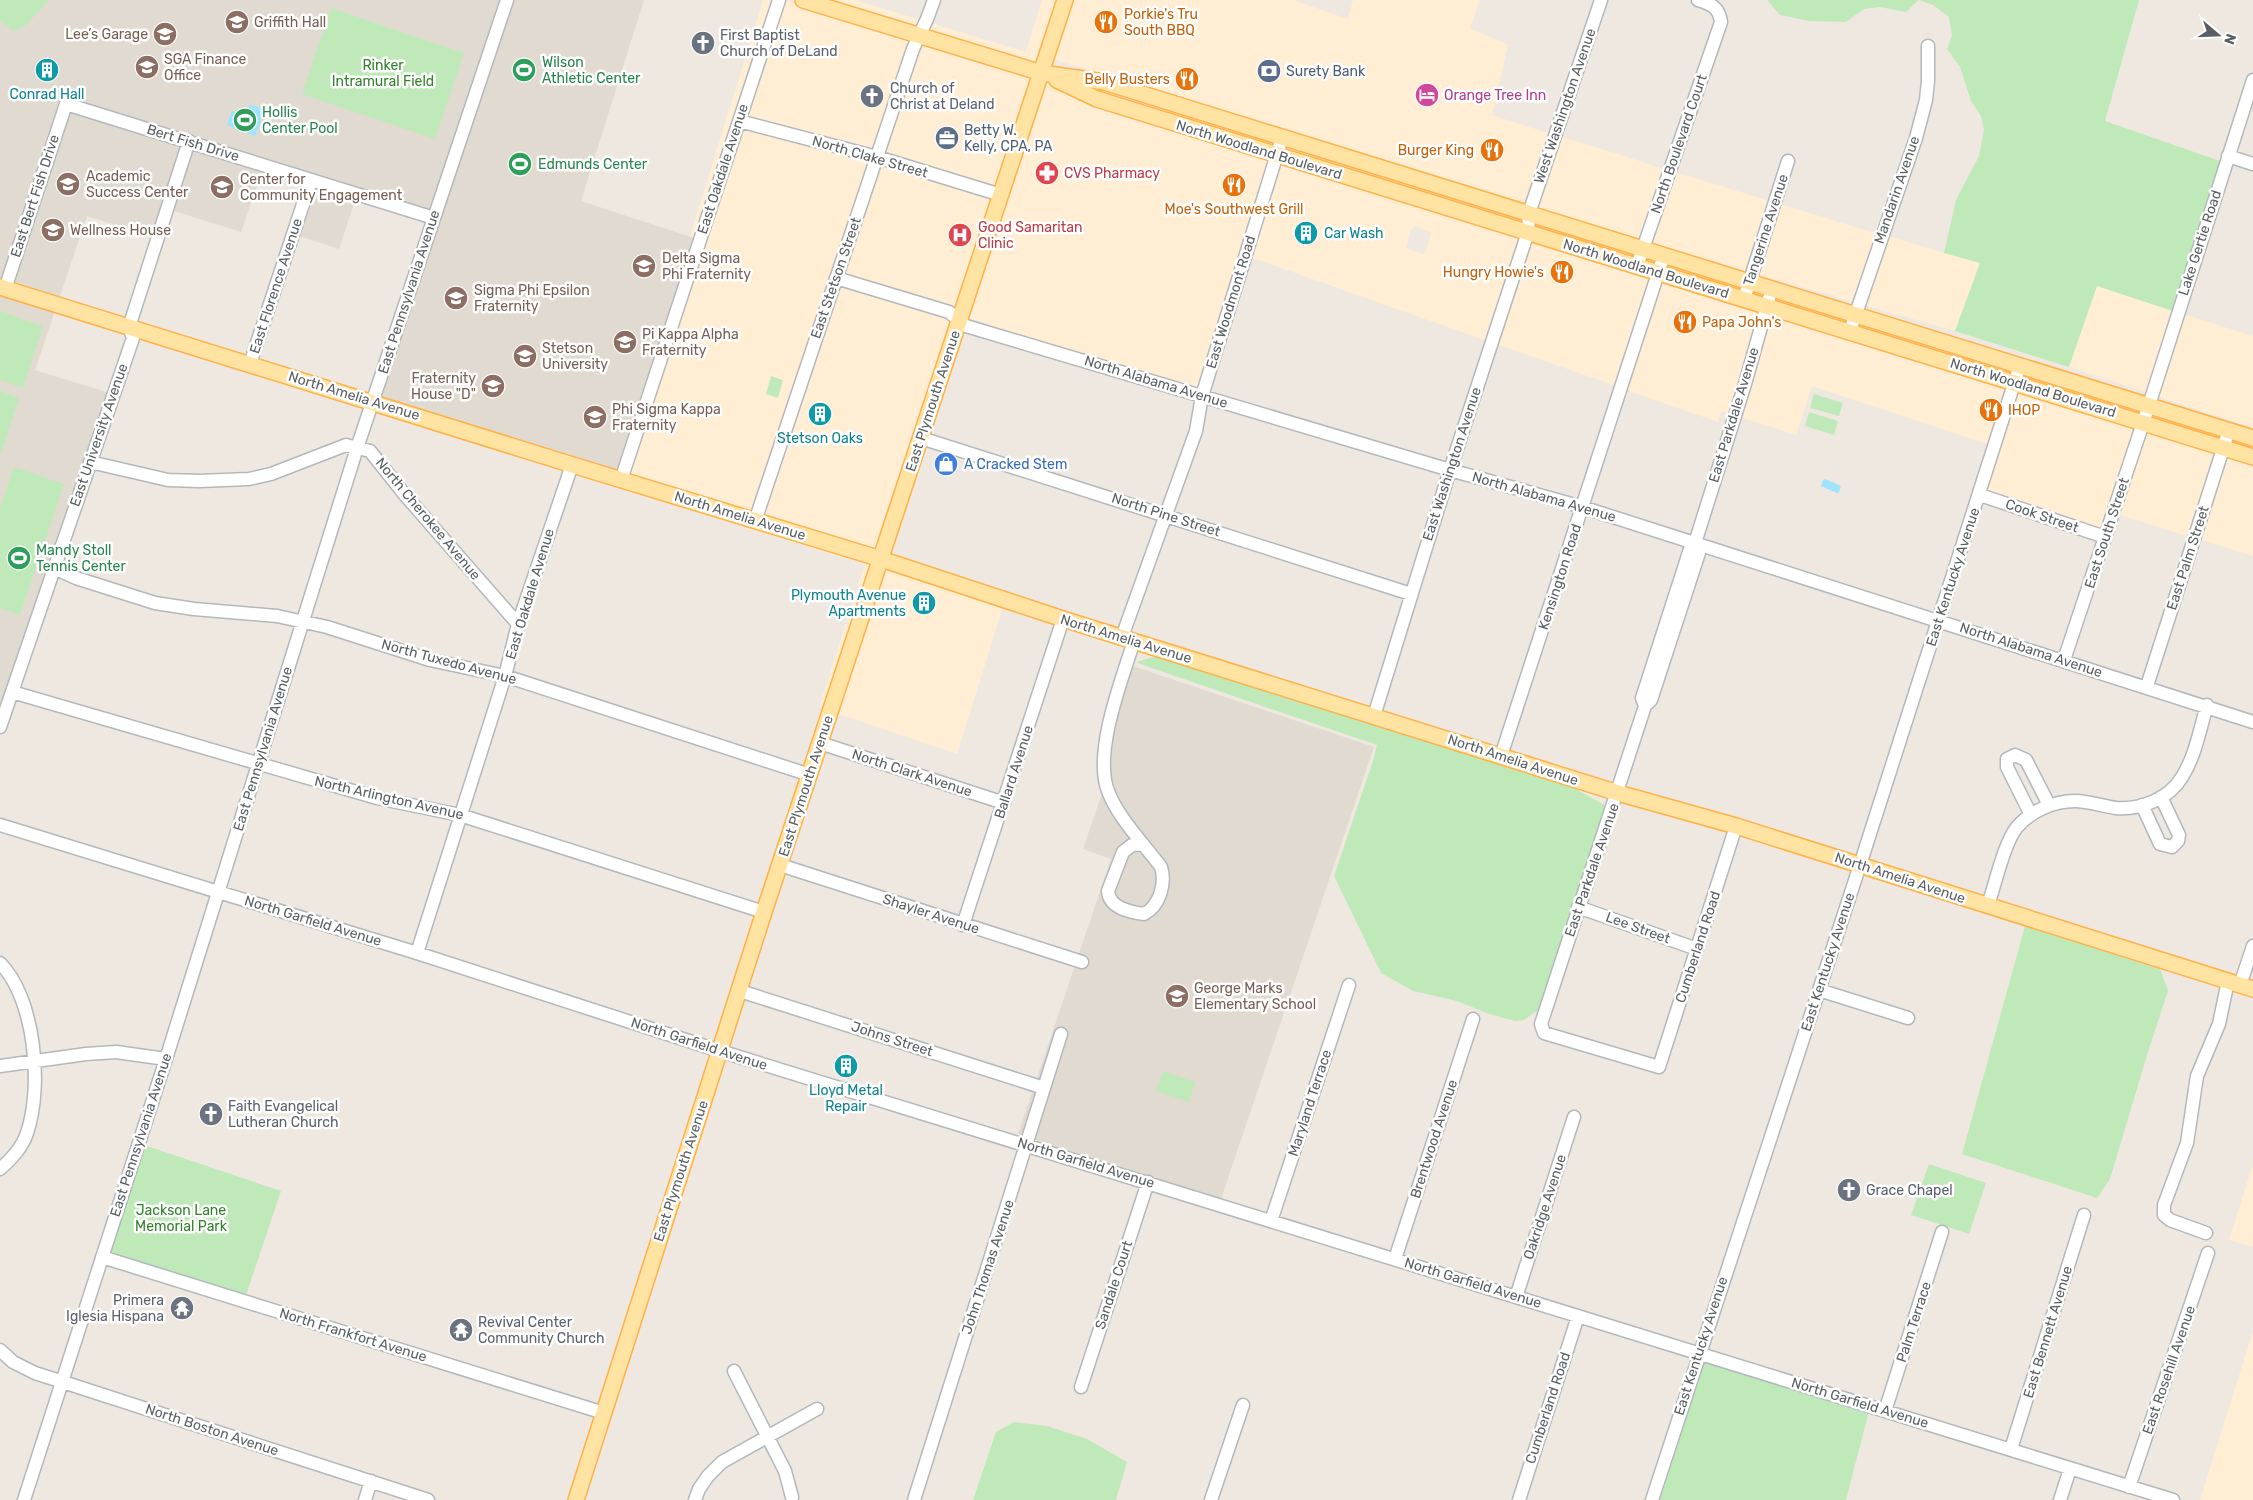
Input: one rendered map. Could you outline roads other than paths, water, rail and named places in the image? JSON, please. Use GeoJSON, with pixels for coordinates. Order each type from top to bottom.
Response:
{"type":"FeatureCollection","features":[{"type":"Feature","properties":{"kind":"main road","name":"North Woodland Boulevard"},"geometry":{"type":"LineString","coordinates":[[803,0],[1042,73],[1104,82],[2253,438]]}},
{"type":"Feature","properties":{"kind":"main road","name":"East Plymouth Avenue"},"geometry":{"type":"LineString","coordinates":[[576,1500],[764,912],[1065,0]]}},
{"type":"Feature","properties":{"kind":"main road","name":"North Woodland Boulevard"},"geometry":{"type":"LineString","coordinates":[[1042,73],[1096,100],[1850,331],[2253,457]]}},
{"type":"Feature","properties":{"kind":"main road","name":"North Amelia Avenue"},"geometry":{"type":"LineString","coordinates":[[2,288],[881,559],[1063,619],[1618,793],[1736,826],[2240,985]]}},
{"type":"Feature","properties":{"kind":"street","name":"East Pennsylvania Avenue"},"geometry":{"type":"LineString","coordinates":[[24,1500],[166,1059],[302,621],[373,401],[508,0]]}},
{"type":"Feature","properties":{"kind":"street","name":"East Oakdale Avenue"},"geometry":{"type":"LineString","coordinates":[[621,480],[779,0]]}},
{"type":"Feature","properties":{"kind":"street","name":"East Stetson Street"},"geometry":{"type":"LineString","coordinates":[[755,521],[913,49],[934,0]]}},
{"type":"Feature","properties":{"kind":"street","name":"West Washington Avenue"},"geometry":{"type":"LineString","coordinates":[[1529,213],[1601,0]]}},
{"type":"Feature","properties":{"kind":"street","name":"North Boulevard Court"},"geometry":{"type":"LineString","coordinates":[[1637,266],[1721,22],[1720,13],[1713,5],[1698,0]]}},
{"type":"Feature","properties":{"kind":"street","name":"Mandarin Avenue"},"geometry":{"type":"LineString","coordinates":[[1850,331],[1920,123],[1928,81],[1928,46]]}},
{"type":"Feature","properties":{"kind":"street","name":"Lake Gertie Road"},"geometry":{"type":"LineString","coordinates":[[2149,405],[2253,80]]}},
{"type":"Feature","properties":{"kind":"street","name":"Bert Fish Drive"},"geometry":{"type":"LineString","coordinates":[[66,104],[434,218]]}},
{"type":"Feature","properties":{"kind":"street","name":"East Bert Fish Drive"},"geometry":{"type":"LineString","coordinates":[[2,288],[66,104]]}},
{"type":"Feature","properties":{"kind":"street","name":"North Clake Street"},"geometry":{"type":"LineString","coordinates":[[739,120],[877,157],[1000,196]]}},
{"type":"Feature","properties":{"kind":"street","name":"East Woodmont Road"},"geometry":{"type":"LineString","coordinates":[[1128,639],[1196,431],[1202,396],[1282,138]]}},
{"type":"Feature","properties":{"kind":"street","name":"East University Avenue"},"geometry":{"type":"LineString","coordinates":[[0,727],[132,338],[129,327],[189,141]]}},
{"type":"Feature","properties":{"kind":"street"},"geometry":{"type":"LineString","coordinates":[[2228,156],[2253,164]]}},
{"type":"Feature","properties":{"kind":"street","name":"Tangerine Avenue"},"geometry":{"type":"LineString","coordinates":[[1744,299],[1788,161]]}},
{"type":"Feature","properties":{"kind":"street","name":"East Florence Avenue"},"geometry":{"type":"LineString","coordinates":[[250,364],[311,180]]}},
{"type":"Feature","properties":{"kind":"street","name":"East Washington Avenue"},"geometry":{"type":"LineString","coordinates":[[1374,716],[1450,470],[1528,232],[1529,213]]}},
{"type":"Feature","properties":{"kind":"street","name":"Kensington Road"},"geometry":{"type":"LineString","coordinates":[[1501,756],[1664,255]]}},
{"type":"Feature","properties":{"kind":"street","name":"North Alabama Avenue"},"geometry":{"type":"LineString","coordinates":[[836,278],[949,312],[966,326],[1696,542],[2207,705],[2253,722]]}},
{"type":"Feature","properties":{"kind":"street","name":"East Parkdale Avenue"},"geometry":{"type":"LineString","coordinates":[[1659,1067],[1544,1033],[1541,1024],[1645,706],[1651,700],[1700,553],[1696,542],[1772,288]]}},
{"type":"Feature","properties":{"kind":"street","name":"East Kentucky Avenue"},"geometry":{"type":"LineString","coordinates":[[1652,1500],[1940,621],[2020,365]]}},
{"type":"Feature","properties":{"kind":"street","name":"East South Street"},"geometry":{"type":"LineString","coordinates":[[2064,660],[2149,405]]}},
{"type":"Feature","properties":{"kind":"street","name":"East Palm Street"},"geometry":{"type":"LineString","coordinates":[[2147,686],[2229,430]]}},
{"type":"Feature","properties":{"kind":"street","name":"North Pine Street"},"geometry":{"type":"LineString","coordinates":[[921,438],[1411,594]]}},
{"type":"Feature","properties":{"kind":"street"},"geometry":{"type":"LineString","coordinates":[[90,462],[168,480],[249,479],[271,474],[346,445],[358,448]]}},
{"type":"Feature","properties":{"kind":"street","name":"North Cherokee Avenue"},"geometry":{"type":"LineString","coordinates":[[358,448],[370,451],[405,495],[518,624]]}},
{"type":"Feature","properties":{"kind":"street","name":"East Oakdale Avenue"},"geometry":{"type":"LineString","coordinates":[[417,953],[505,676],[518,624],[572,465]]}},
{"type":"Feature","properties":{"kind":"street","name":"Cook Street"},"geometry":{"type":"LineString","coordinates":[[1980,495],[2105,537]]}},
{"type":"Feature","properties":{"kind":"street","name":"North Tuxedo Avenue"},"geometry":{"type":"LineString","coordinates":[[54,568],[76,578],[155,603],[194,609],[277,616],[302,621],[430,660],[505,676],[810,775]]}},
{"type":"Feature","properties":{"kind":"street","name":"Ballard Avenue"},"geometry":{"type":"LineString","coordinates":[[963,925],[1063,619]]}},
{"type":"Feature","properties":{"kind":"street"},"geometry":{"type":"LineString","coordinates":[[1128,639],[1112,711],[1104,759],[1107,791],[1161,867],[1163,874],[1163,883],[1156,904],[1144,914],[1114,905],[1108,898],[1117,863],[1127,848],[1129,824]]}},
{"type":"Feature","properties":{"kind":"street","name":"North Arlington Avenue"},"geometry":{"type":"LineString","coordinates":[[12,692],[377,798],[460,814],[764,912]]}},
{"type":"Feature","properties":{"kind":"street"},"geometry":{"type":"LineString","coordinates":[[1988,905],[2010,838],[2017,827],[2030,815],[2049,805],[2076,801],[2116,808],[2142,805],[2161,797],[2182,779],[2189,765],[2207,705]]}},
{"type":"Feature","properties":{"kind":"street","name":"North Clark Avenue"},"geometry":{"type":"LineString","coordinates":[[820,743],[1004,803]]}},
{"type":"Feature","properties":{"kind":"street"},"geometry":{"type":"LineString","coordinates":[[2030,815],[2007,768],[2007,759],[2014,755],[2026,760],[2049,805]]}},
{"type":"Feature","properties":{"kind":"street"},"geometry":{"type":"LineString","coordinates":[[2142,805],[2160,844],[2172,846],[2178,841],[2179,835],[2161,797]]}},
{"type":"Feature","properties":{"kind":"street","name":"North Garfield Avenue"},"geometry":{"type":"LineString","coordinates":[[0,825],[417,953],[720,1051],[1395,1258],[2173,1500]]}},
{"type":"Feature","properties":{"kind":"street","name":"Cumberland Road"},"geometry":{"type":"LineString","coordinates":[[1659,1067],[1736,826]]}},
{"type":"Feature","properties":{"kind":"street"},"geometry":{"type":"LineString","coordinates":[[1127,848],[1143,844]]}},
{"type":"Feature","properties":{"kind":"street","name":"Shayler Avenue"},"geometry":{"type":"LineString","coordinates":[[780,865],[1082,962]]}},
{"type":"Feature","properties":{"kind":"street","name":"Lee Street"},"geometry":{"type":"LineString","coordinates":[[1578,907],[1697,949]]}},
{"type":"Feature","properties":{"kind":"street"},"geometry":{"type":"LineString","coordinates":[[2206,1233],[2170,1220],[2164,1215],[2164,1205],[2186,1143],[2197,1076],[2219,1024],[2240,985],[2253,946]]}},
{"type":"Feature","properties":{"kind":"street"},"geometry":{"type":"LineString","coordinates":[[0,963],[9,972],[24,1006],[35,1060],[34,1096],[28,1132],[13,1156],[0,1169]]}},
{"type":"Feature","properties":{"kind":"street","name":"Maryland Terrace"},"geometry":{"type":"LineString","coordinates":[[1271,1221],[1350,985]]}},
{"type":"Feature","properties":{"kind":"street"},"geometry":{"type":"LineString","coordinates":[[1819,990],[1908,1018]]}},
{"type":"Feature","properties":{"kind":"street","name":"Johns Street"},"geometry":{"type":"LineString","coordinates":[[740,991],[1044,1088]]}},
{"type":"Feature","properties":{"kind":"street","name":"Brentwood Avenue"},"geometry":{"type":"LineString","coordinates":[[1395,1258],[1473,1019]]}},
{"type":"Feature","properties":{"kind":"street","name":"John Thomas Avenue"},"geometry":{"type":"LineString","coordinates":[[914,1500],[1062,1034]]}},
{"type":"Feature","properties":{"kind":"street"},"geometry":{"type":"LineString","coordinates":[[0,1066],[35,1060],[116,1052],[166,1059]]}},
{"type":"Feature","properties":{"kind":"street","name":"Oakridge Avenue"},"geometry":{"type":"LineString","coordinates":[[1516,1296],[1574,1117]]}},
{"type":"Feature","properties":{"kind":"street","name":"Sandale Court"},"geometry":{"type":"LineString","coordinates":[[1081,1387],[1148,1182]]}},
{"type":"Feature","properties":{"kind":"street","name":"East Bennett Avenue"},"geometry":{"type":"LineString","coordinates":[[2011,1449],[2084,1215]]}},
{"type":"Feature","properties":{"kind":"street","name":"Palm Terrace"},"geometry":{"type":"LineString","coordinates":[[1885,1411],[1942,1232]]}},
{"type":"Feature","properties":{"kind":"street","name":"East Rosehill Avenue"},"geometry":{"type":"LineString","coordinates":[[2129,1487],[2208,1254]]}},
{"type":"Feature","properties":{"kind":"street","name":"North Frankfort Avenue"},"geometry":{"type":"LineString","coordinates":[[102,1257],[604,1413]]}},
{"type":"Feature","properties":{"kind":"street","name":"Cumberland Road"},"geometry":{"type":"LineString","coordinates":[[1519,1500],[1578,1316]]}},
{"type":"Feature","properties":{"kind":"street","name":"North Boston Avenue"},"geometry":{"type":"LineString","coordinates":[[0,1350],[13,1362],[35,1373],[428,1500]]}},
{"type":"Feature","properties":{"kind":"street"},"geometry":{"type":"LineString","coordinates":[[734,1371],[785,1471],[792,1497]]}},
{"type":"Feature","properties":{"kind":"street"},"geometry":{"type":"LineString","coordinates":[[1211,1500],[1243,1405]]}},
{"type":"Feature","properties":{"kind":"street"},"geometry":{"type":"LineString","coordinates":[[695,1500],[699,1489],[708,1476],[722,1462],[817,1409]]}},
{"type":"Feature","properties":{"kind":"street"},"geometry":{"type":"LineString","coordinates":[[2060,1500],[2070,1469]]}},
{"type":"Feature","properties":{"kind":"street"},"geometry":{"type":"LineString","coordinates":[[364,1500],[371,1481]]}},
{"type":"Feature","properties":{"kind":"water","name":"Hollis Center Pool"},"geometry":{"type":"Polygon","coordinates":[[[250,104],[265,110],[255,136],[227,125],[232,111],[246,115],[250,104]]]}},
{"type":"Feature","properties":{"kind":"water"},"geometry":{"type":"Polygon","coordinates":[[[1825,479],[1841,486],[1839,492],[1837,493],[1821,486],[1825,479]]]}},
{"type":"Feature","properties":{"kind":"place","name":"Griffith Hall"},"geometry":{"type":"Point","coordinates":[237,22]}},
{"type":"Feature","properties":{"kind":"place","name":"Porkie's Tru South BBQ"},"geometry":{"type":"Point","coordinates":[1106,22]}},
{"type":"Feature","properties":{"kind":"place","name":"Lee’s Garage"},"geometry":{"type":"Point","coordinates":[165,34]}},
{"type":"Feature","properties":{"kind":"place","name":"First Baptist Church of DeLand"},"geometry":{"type":"Point","coordinates":[703,43]}},
{"type":"Feature","properties":{"kind":"place","name":"SGA Finance Office"},"geometry":{"type":"Point","coordinates":[147,67]}},
{"type":"Feature","properties":{"kind":"place","name":"Conrad Hall"},"geometry":{"type":"Point","coordinates":[47,70]}},
{"type":"Feature","properties":{"kind":"place","name":"Wilson Athletic Center"},"geometry":{"type":"Point","coordinates":[524,70]}},
{"type":"Feature","properties":{"kind":"place","name":"Surety Bank"},"geometry":{"type":"Point","coordinates":[1269,71]}},
{"type":"Feature","properties":{"kind":"place","name":"Belly Busters"},"geometry":{"type":"Point","coordinates":[1187,79]}},
{"type":"Feature","properties":{"kind":"place","name":"Orange Tree Inn"},"geometry":{"type":"Point","coordinates":[1427,95]}},
{"type":"Feature","properties":{"kind":"place","name":"Church of Christ at Deland"},"geometry":{"type":"Point","coordinates":[872,96]}},
{"type":"Feature","properties":{"kind":"place","name":"Hollis Center Pool"},"geometry":{"type":"Point","coordinates":[245,120]}},
{"type":"Feature","properties":{"kind":"place","name":"Betty W. Kelly, CPA, PA"},"geometry":{"type":"Point","coordinates":[947,138]}},
{"type":"Feature","properties":{"kind":"place","name":"Burger King"},"geometry":{"type":"Point","coordinates":[1492,150]}},
{"type":"Feature","properties":{"kind":"place","name":"Edmunds Center"},"geometry":{"type":"Point","coordinates":[520,164]}},
{"type":"Feature","properties":{"kind":"place","name":"CVS Pharmacy"},"geometry":{"type":"Point","coordinates":[1047,173]}},
{"type":"Feature","properties":{"kind":"place","name":"Academic Success Center"},"geometry":{"type":"Point","coordinates":[68,184]}},
{"type":"Feature","properties":{"kind":"place","name":"Moe's Southwest Grill"},"geometry":{"type":"Point","coordinates":[1234,185]}},
{"type":"Feature","properties":{"kind":"place","name":"Center for Community Engagement"},"geometry":{"type":"Point","coordinates":[222,187]}},
{"type":"Feature","properties":{"kind":"place","name":"Wellness House"},"geometry":{"type":"Point","coordinates":[53,230]}},
{"type":"Feature","properties":{"kind":"place","name":"Car Wash"},"geometry":{"type":"Point","coordinates":[1306,233]}},
{"type":"Feature","properties":{"kind":"place","name":"Good Samaritan Clinic"},"geometry":{"type":"Point","coordinates":[960,235]}},
{"type":"Feature","properties":{"kind":"place","name":"Delta Sigma Phi Fraternity"},"geometry":{"type":"Point","coordinates":[644,266]}},
{"type":"Feature","properties":{"kind":"place","name":"Hungry Howie's"},"geometry":{"type":"Point","coordinates":[1562,272]}},
{"type":"Feature","properties":{"kind":"place","name":"Sigma Phi Epsilon Fraternity"},"geometry":{"type":"Point","coordinates":[456,298]}},
{"type":"Feature","properties":{"kind":"place","name":"Papa John's"},"geometry":{"type":"Point","coordinates":[1685,322]}},
{"type":"Feature","properties":{"kind":"place","name":"Pi Kappa Alpha Fraternity"},"geometry":{"type":"Point","coordinates":[625,342]}},
{"type":"Feature","properties":{"kind":"place","name":"Stetson University"},"geometry":{"type":"Point","coordinates":[525,356]}},
{"type":"Feature","properties":{"kind":"place","name":"Fraternity House \"D\""},"geometry":{"type":"Point","coordinates":[493,386]}},
{"type":"Feature","properties":{"kind":"place","name":"IHOP"},"geometry":{"type":"Point","coordinates":[1991,410]}},
{"type":"Feature","properties":{"kind":"place","name":"Stetson Oaks"},"geometry":{"type":"Point","coordinates":[820,414]}},
{"type":"Feature","properties":{"kind":"place","name":"Phi Sigma Kappa Fraternity"},"geometry":{"type":"Point","coordinates":[595,417]}},
{"type":"Feature","properties":{"kind":"place","name":"A Cracked Stem"},"geometry":{"type":"Point","coordinates":[946,464]}},
{"type":"Feature","properties":{"kind":"place","name":"Mandy Stoll Tennis Center"},"geometry":{"type":"Point","coordinates":[19,558]}},
{"type":"Feature","properties":{"kind":"place","name":"Plymouth Avenue Apartments"},"geometry":{"type":"Point","coordinates":[924,603]}},
{"type":"Feature","properties":{"kind":"place","name":"George Marks Elementary School"},"geometry":{"type":"Point","coordinates":[1177,996]}},
{"type":"Feature","properties":{"kind":"place","name":"Lloyd Metal Repair"},"geometry":{"type":"Point","coordinates":[846,1066]}},
{"type":"Feature","properties":{"kind":"place","name":"Faith Evangelical Lutheran Church"},"geometry":{"type":"Point","coordinates":[211,1114]}},
{"type":"Feature","properties":{"kind":"place","name":"Grace Chapel"},"geometry":{"type":"Point","coordinates":[1849,1190]}},
{"type":"Feature","properties":{"kind":"place","name":"Primera Iglesia Hispana"},"geometry":{"type":"Point","coordinates":[182,1308]}},
{"type":"Feature","properties":{"kind":"place","name":"Revival Center Community Church"},"geometry":{"type":"Point","coordinates":[461,1330]}},
{"type":"Feature","properties":{"kind":"park label","name":"Rinker Intramural Field"},"geometry":{"type":"Point","coordinates":[383,74]}},
{"type":"Feature","properties":{"kind":"park label","name":"Jackson Lane Memorial Park"},"geometry":{"type":"Point","coordinates":[181,1218]}}]}
